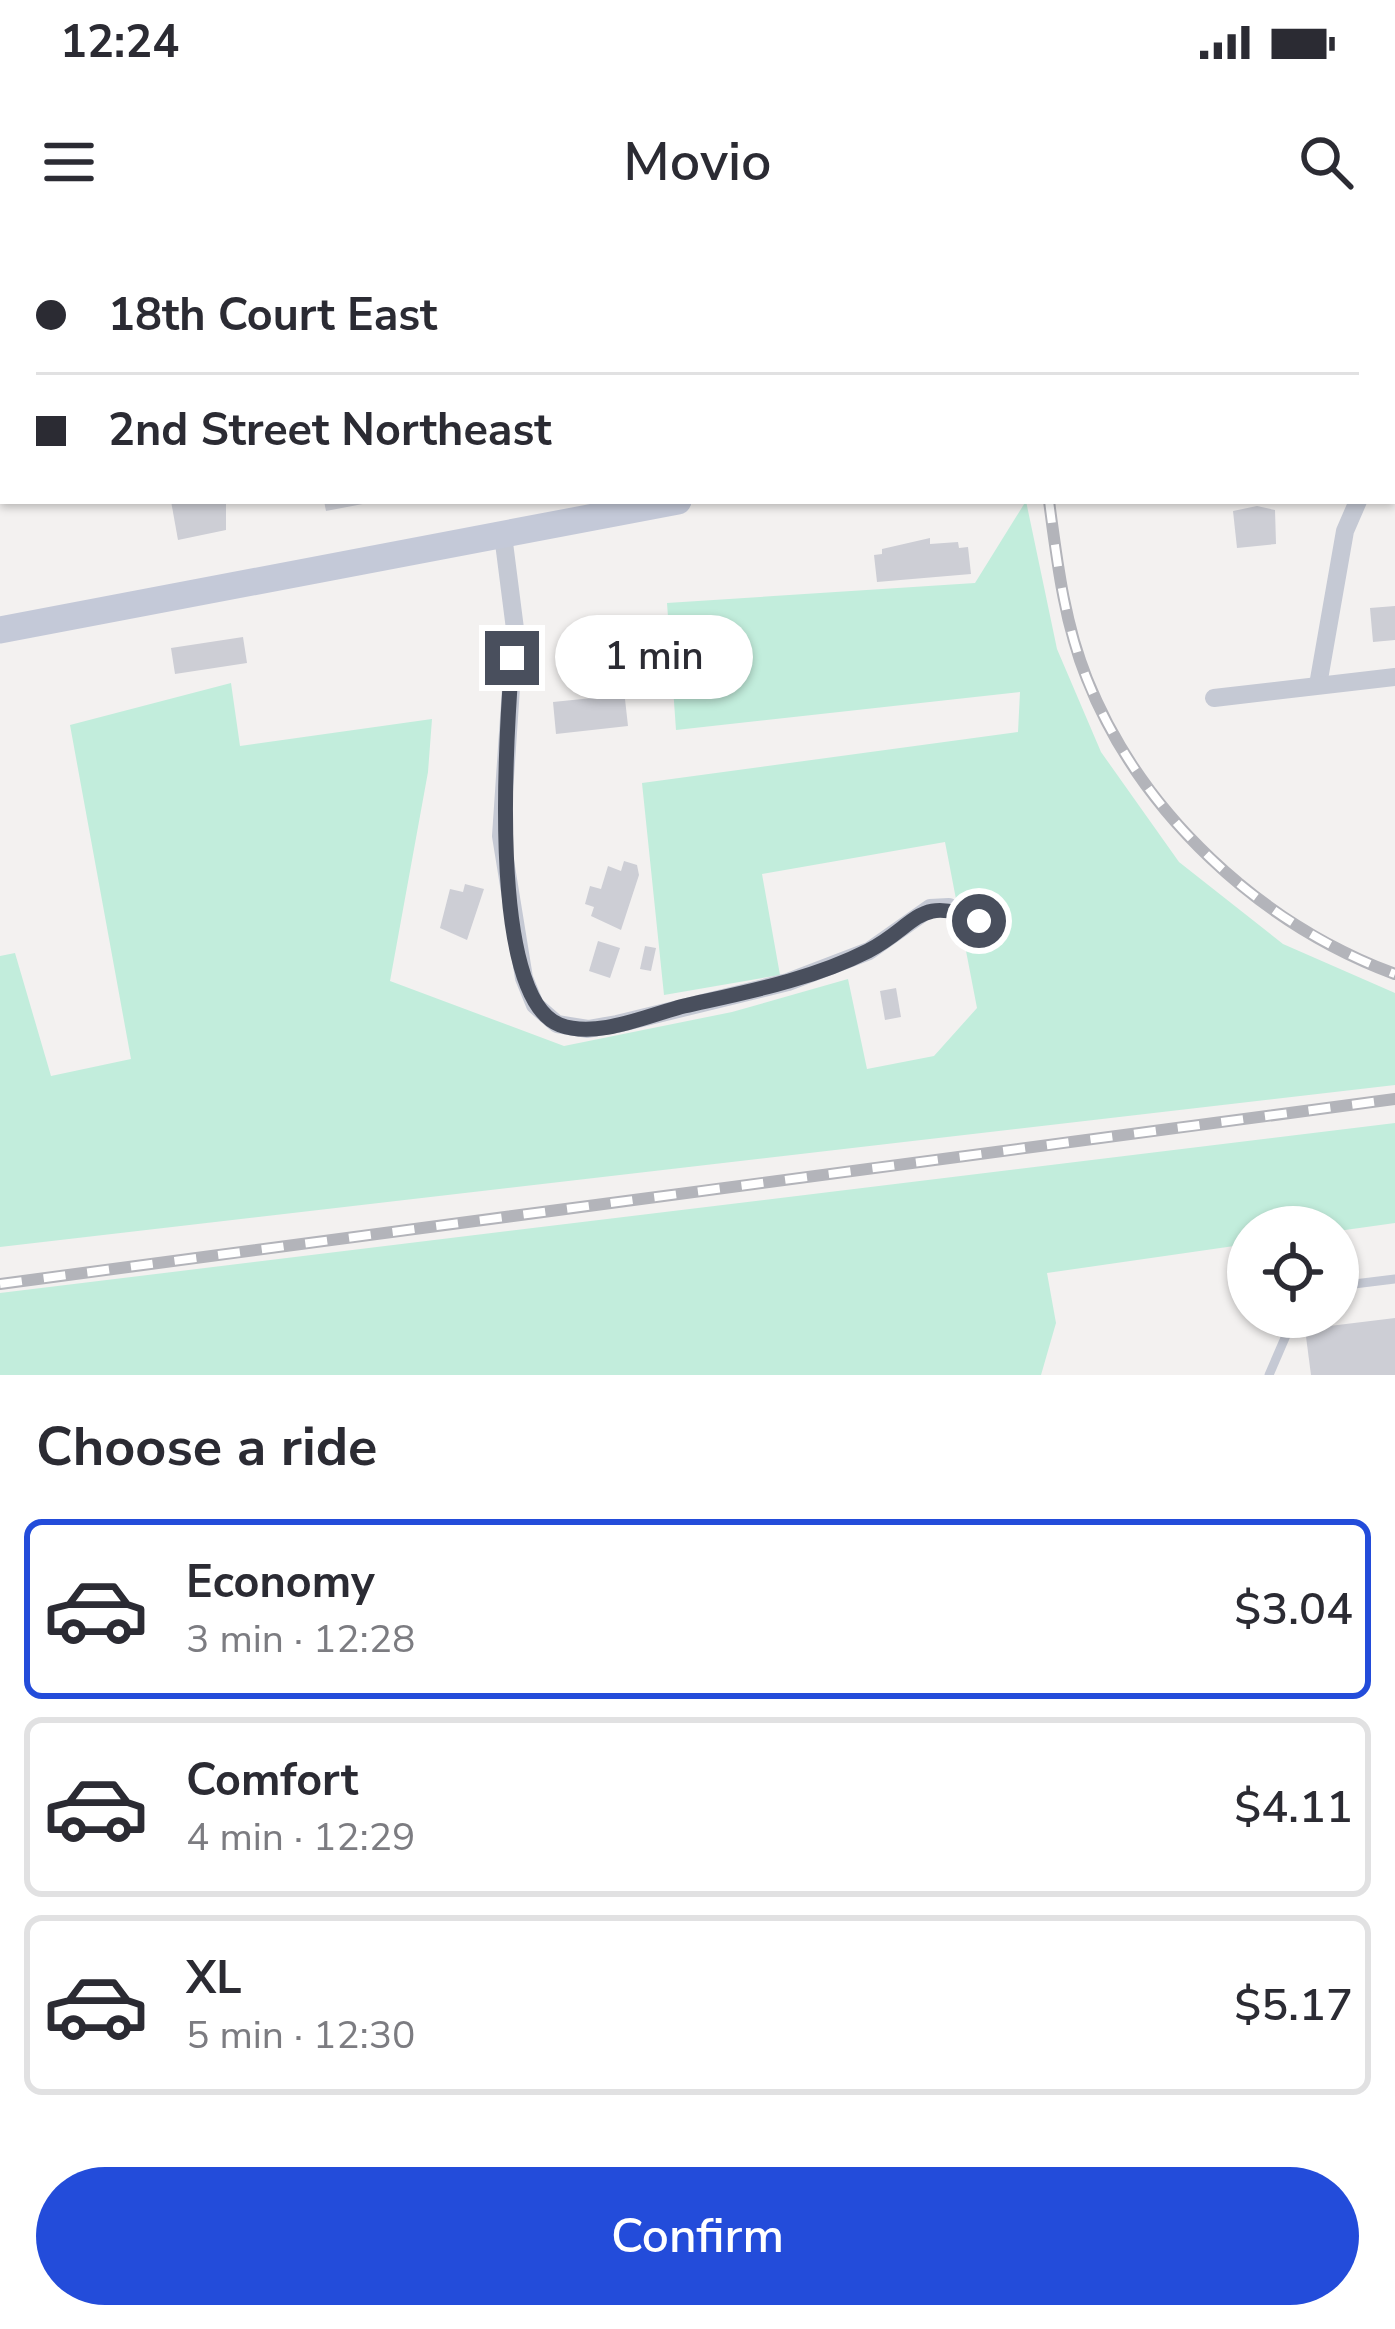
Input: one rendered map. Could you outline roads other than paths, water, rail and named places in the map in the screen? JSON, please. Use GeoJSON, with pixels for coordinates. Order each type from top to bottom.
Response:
{"type":"FeatureCollection","features":[{"type":"Feature","properties":{"kind":"main road"},"geometry":{"type":"LineString","coordinates":[[0,629],[663,504]]}},
{"type":"Feature","properties":{"kind":"street"},"geometry":{"type":"LineString","coordinates":[[1318,685],[1345,532],[1357,504]]}},
{"type":"Feature","properties":{"kind":"street"},"geometry":{"type":"LineString","coordinates":[[503,535],[515,629],[501,836],[524,978],[547,1016],[557,1024],[588,1029],[788,982],[869,951],[930,908],[949,907],[979,921]]}},
{"type":"Feature","properties":{"kind":"street"},"geometry":{"type":"LineString","coordinates":[[1214,698],[1395,677]]}},
{"type":"Feature","properties":{"kind":"lane"},"geometry":{"type":"LineString","coordinates":[[1359,1283],[1395,1279]]}},
{"type":"Feature","properties":{"kind":"lane"},"geometry":{"type":"LineString","coordinates":[[1269,1375],[1285,1338]]}},
{"type":"Feature","properties":{"kind":"railway"},"geometry":{"type":"LineString","coordinates":[[1049,504],[1072,636],[1110,728],[1139,775],[1173,818],[1252,894],[1345,953],[1395,974]]}},
{"type":"Feature","properties":{"kind":"railway"},"geometry":{"type":"LineString","coordinates":[[0,1284],[1395,1099]]}}]}
